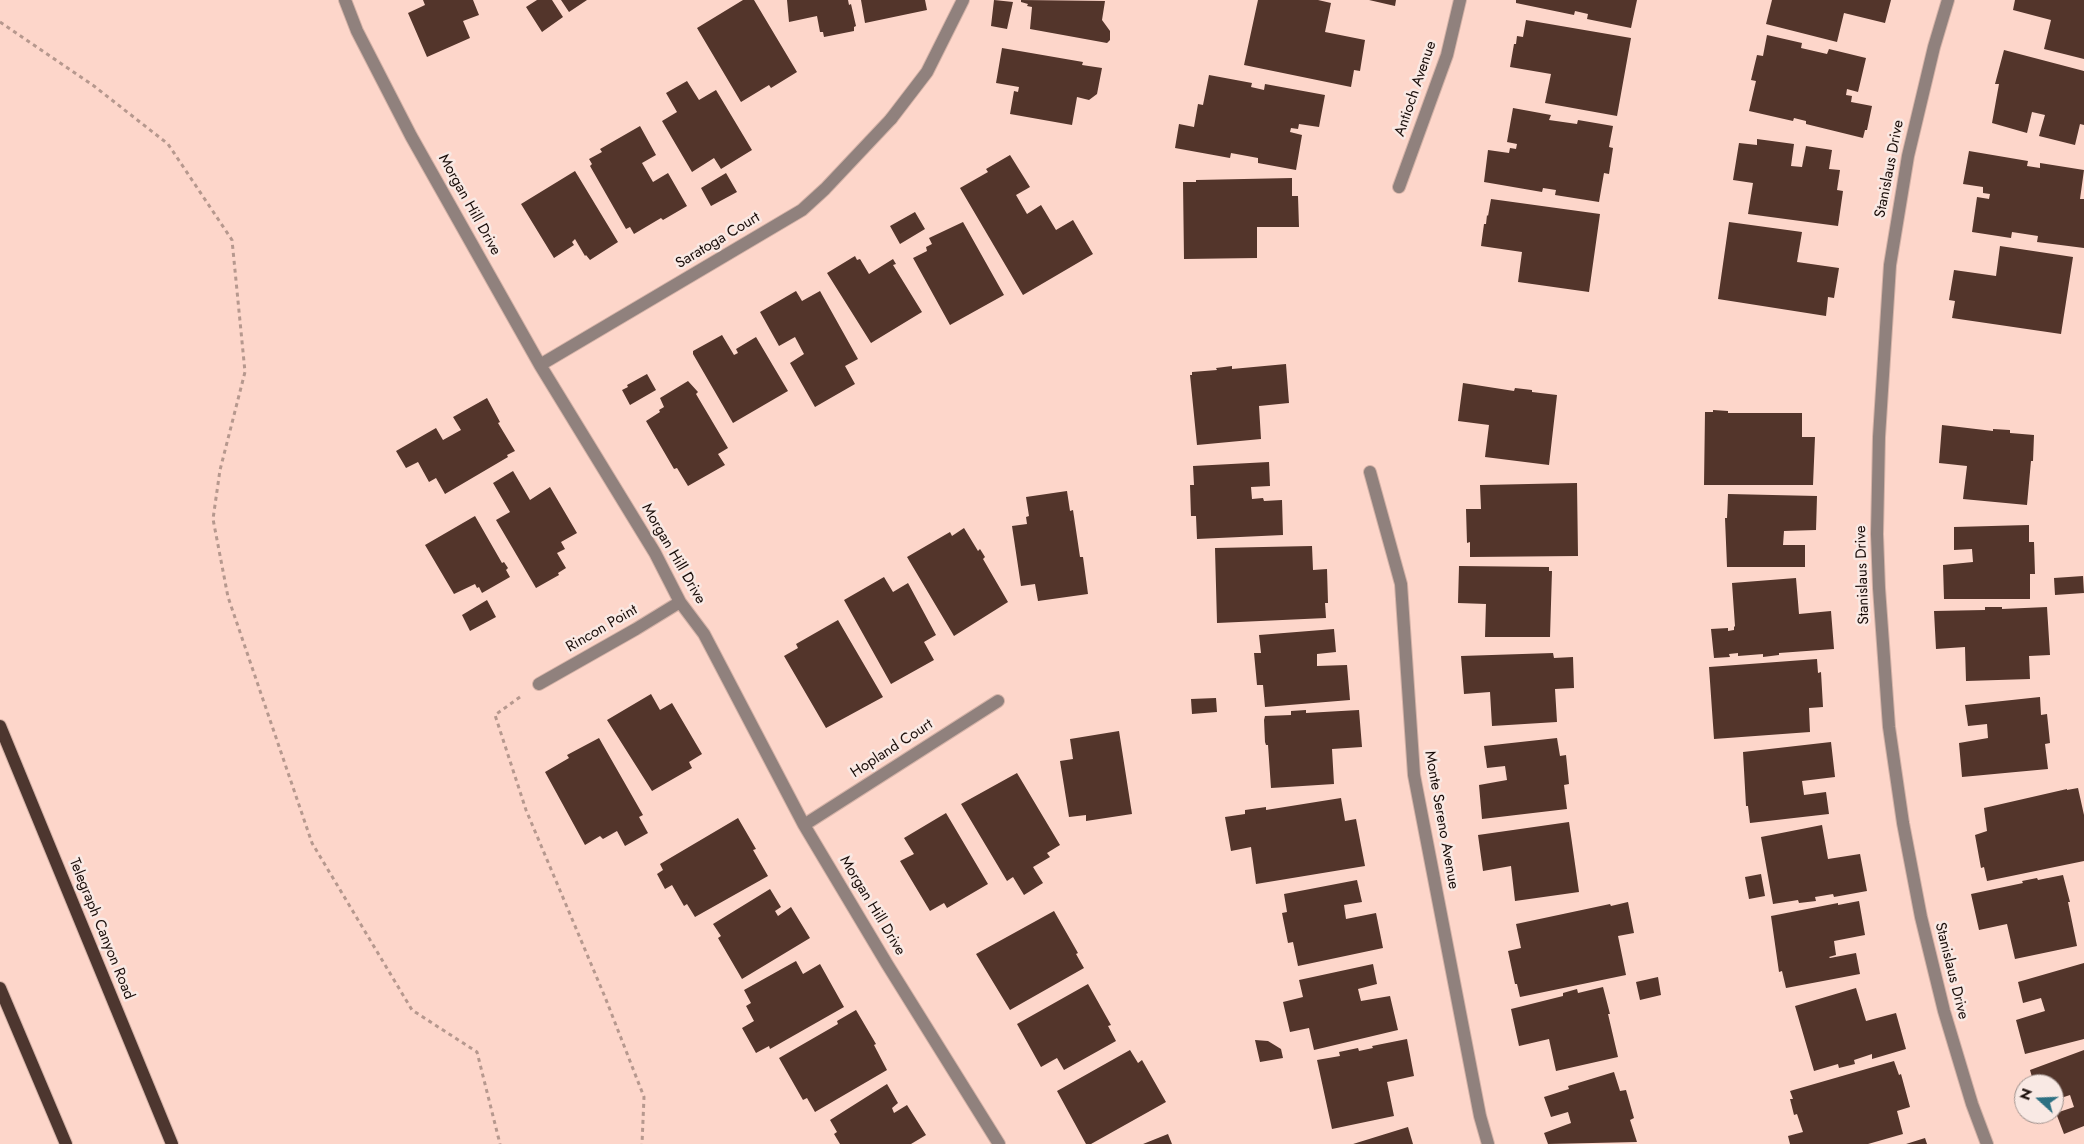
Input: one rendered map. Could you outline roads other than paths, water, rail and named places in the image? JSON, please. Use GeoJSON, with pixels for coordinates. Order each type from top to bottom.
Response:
{"type":"FeatureCollection","features":[{"type":"Feature","properties":{"kind":"main road","name":"Telegraph Canyon Road"},"geometry":{"type":"LineString","coordinates":[[0,726],[172,1144]]}},
{"type":"Feature","properties":{"kind":"main road"},"geometry":{"type":"LineString","coordinates":[[0,988],[66,1144]]}},
{"type":"Feature","properties":{"kind":"street","name":"Morgan Hill Drive"},"geometry":{"type":"LineString","coordinates":[[345,0],[357,31],[411,136],[540,366],[656,553],[680,602],[704,634],[804,825],[887,964],[1000,1144]]}},
{"type":"Feature","properties":{"kind":"street","name":"Saratoga Court"},"geometry":{"type":"LineString","coordinates":[[540,366],[802,210],[825,190],[891,119],[927,72],[963,0]]}},
{"type":"Feature","properties":{"kind":"street","name":"Antioch Avenue"},"geometry":{"type":"LineString","coordinates":[[1398,186],[1446,55],[1460,0]]}},
{"type":"Feature","properties":{"kind":"street","name":"Stanislaus Drive"},"geometry":{"type":"LineString","coordinates":[[1948,0],[1931,56],[1908,156],[1890,265],[1879,437],[1877,534],[1889,727],[1903,823],[1921,917],[1944,1011],[1986,1144]]}},
{"type":"Feature","properties":{"kind":"street","name":"Monte Sereno Avenue"},"geometry":{"type":"LineString","coordinates":[[1370,472],[1402,584],[1414,775],[1480,1116],[1488,1144]]}},
{"type":"Feature","properties":{"kind":"street","name":"Rincon Point"},"geometry":{"type":"LineString","coordinates":[[539,684],[636,630],[680,602]]}},
{"type":"Feature","properties":{"kind":"street","name":"Hopland Court"},"geometry":{"type":"LineString","coordinates":[[804,825],[998,701]]}}]}
